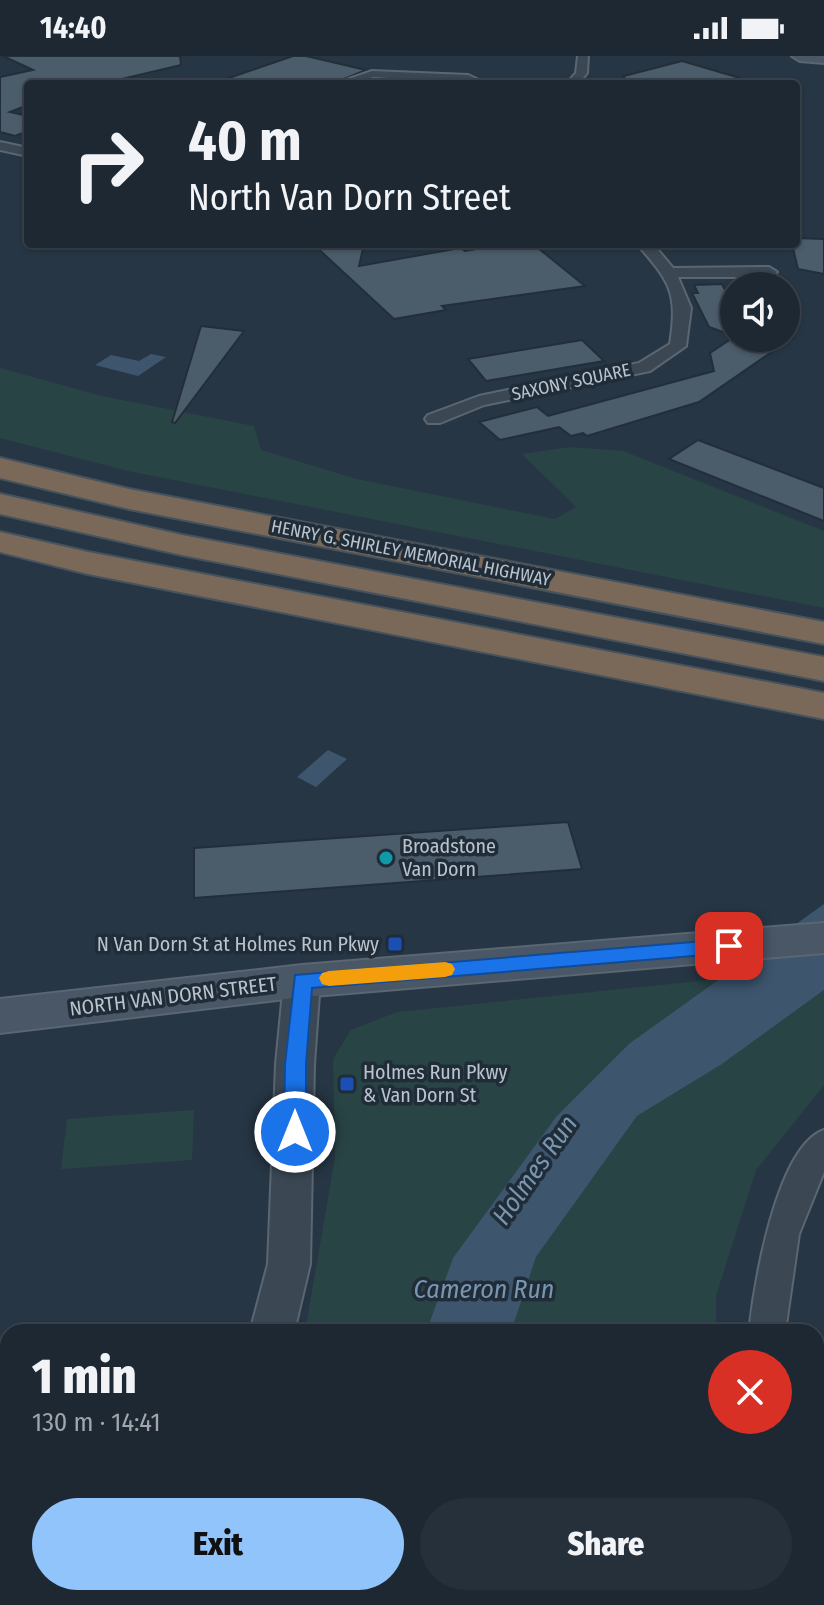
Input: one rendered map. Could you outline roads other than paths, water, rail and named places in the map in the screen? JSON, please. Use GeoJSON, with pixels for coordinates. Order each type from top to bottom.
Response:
{"type":"FeatureCollection","features":[{"type":"Feature","properties":{"kind":"highway","name":"HENRY G. SHIRLEY MEMORIAL HIGHWAY"},"geometry":{"type":"LineString","coordinates":[[0,468],[129,499],[824,633]]}},
{"type":"Feature","properties":{"kind":"highway"},"geometry":{"type":"LineString","coordinates":[[0,504],[212,551],[824,669]]}},
{"type":"Feature","properties":{"kind":"highway"},"geometry":{"type":"LineString","coordinates":[[0,542],[88,563],[824,706]]}},
{"type":"Feature","properties":{"kind":"main road"},"geometry":{"type":"LineString","coordinates":[[800,56],[824,58]]}},
{"type":"Feature","properties":{"kind":"main road","name":"NORTH VAN DORN STREET"},"geometry":{"type":"LineString","coordinates":[[0,1016],[302,981],[824,938]]}},
{"type":"Feature","properties":{"kind":"street"},"geometry":{"type":"LineString","coordinates":[[575,80],[581,73],[583,56]]}},
{"type":"Feature","properties":{"kind":"street"},"geometry":{"type":"LineString","coordinates":[[353,80],[372,74],[473,80]]}},
{"type":"Feature","properties":{"kind":"street"},"geometry":{"type":"LineString","coordinates":[[0,146],[24,151]]}},
{"type":"Feature","properties":{"kind":"street","name":"SAXONY SQUARE"},"geometry":{"type":"LineString","coordinates":[[434,419],[479,401],[644,367],[678,346],[683,308],[668,273],[649,248]]}},
{"type":"Feature","properties":{"kind":"street"},"geometry":{"type":"LineString","coordinates":[[668,273],[720,272]]}},
{"type":"Feature","properties":{"kind":"street"},"geometry":{"type":"LineString","coordinates":[[274,1324],[289,1264],[295,1064],[302,981]]}},
{"type":"Feature","properties":{"kind":"street"},"geometry":{"type":"LineString","coordinates":[[768,1324],[777,1247],[800,1189],[822,1147]]}},
{"type":"Feature","properties":{"kind":"water"},"geometry":{"type":"Polygon","coordinates":[[[151,354],[166,357],[138,376],[95,365],[111,355],[139,361],[151,354]]]}},
{"type":"Feature","properties":{"kind":"water"},"geometry":{"type":"Polygon","coordinates":[[[328,750],[347,759],[316,787],[297,777],[328,750]]]}},
{"type":"Feature","properties":{"kind":"water","name":"Cameron Run"},"geometry":{"type":"Polygon","coordinates":[[[824,904],[824,990],[722,1064],[637,1116],[536,1257],[514,1324],[429,1324],[453,1258],[556,1117],[630,1043],[824,904]]]}},
{"type":"Feature","properties":{"kind":"place","name":"Broadstone Van Dorn"},"geometry":{"type":"Point","coordinates":[386,858]}},
{"type":"Feature","properties":{"kind":"place","name":"N Van Dorn St at Holmes Run Pkwy"},"geometry":{"type":"Point","coordinates":[395,944]}},
{"type":"Feature","properties":{"kind":"place","name":"Holmes Run Pkwy & Van Dorn St"},"geometry":{"type":"Point","coordinates":[347,1084]}},
{"type":"Feature","properties":{"kind":"water label","name":"Holmes Run"},"geometry":{"type":"Point","coordinates":[535,1170]}}]}
